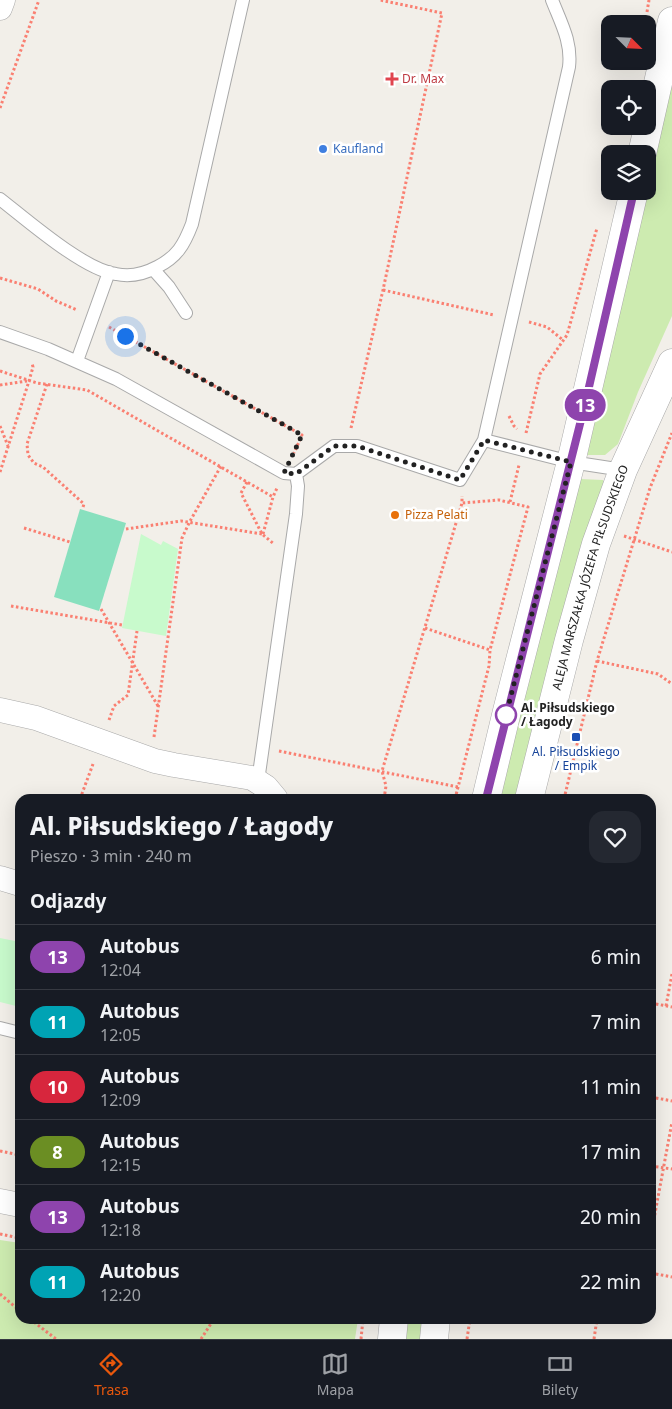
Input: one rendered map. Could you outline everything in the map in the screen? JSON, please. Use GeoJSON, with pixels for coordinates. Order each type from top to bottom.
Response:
{"type":"FeatureCollection","features":[{"type":"Feature","properties":{"kind":"street"},"geometry":{"type":"LineString","coordinates":[[0,8],[3,0]]}},
{"type":"Feature","properties":{"kind":"street"},"geometry":{"type":"LineString","coordinates":[[644,145],[672,21]]}},
{"type":"Feature","properties":{"kind":"street"},"geometry":{"type":"LineString","coordinates":[[487,794],[571,462],[632,200]]}},
{"type":"Feature","properties":{"kind":"street","name":"ALEJA MARSZAŁKA JÓZEFA PIŁSUDSKIEGO"},"geometry":{"type":"LineString","coordinates":[[530,794],[569,640],[596,544],[622,470],[672,363]]}},
{"type":"Feature","properties":{"kind":"street"},"geometry":{"type":"LineString","coordinates":[[0,710],[36,718],[155,761],[258,781],[271,794]]}},
{"type":"Feature","properties":{"kind":"street"},"geometry":{"type":"LineString","coordinates":[[0,878],[15,882]]}},
{"type":"Feature","properties":{"kind":"street"},"geometry":{"type":"LineString","coordinates":[[0,1201],[15,1204]]}},
{"type":"Feature","properties":{"kind":"street"},"geometry":{"type":"LineString","coordinates":[[392,1339],[394,1324]]}},
{"type":"Feature","properties":{"kind":"street"},"geometry":{"type":"LineString","coordinates":[[434,1339],[436,1324]]}},
{"type":"Feature","properties":{"kind":"lane"},"geometry":{"type":"LineString","coordinates":[[0,199],[61,246],[99,269],[114,274],[131,275],[153,269],[167,262],[185,242],[192,224],[243,0]]}},
{"type":"Feature","properties":{"kind":"lane"},"geometry":{"type":"LineString","coordinates":[[290,473],[334,446],[357,446],[460,480],[484,440],[570,55],[569,43],[552,0]]}},
{"type":"Feature","properties":{"kind":"lane"},"geometry":{"type":"LineString","coordinates":[[153,269],[169,287],[186,313]]}},
{"type":"Feature","properties":{"kind":"lane"},"geometry":{"type":"LineString","coordinates":[[77,361],[109,272]]}},
{"type":"Feature","properties":{"kind":"lane"},"geometry":{"type":"LineString","coordinates":[[0,332],[48,349],[116,379],[290,473],[298,486],[296,514],[258,781]]}},
{"type":"Feature","properties":{"kind":"lane"},"geometry":{"type":"LineString","coordinates":[[484,440],[571,462],[622,470]]}},
{"type":"Feature","properties":{"kind":"lane"},"geometry":{"type":"LineString","coordinates":[[0,1028],[15,1032]]}},
{"type":"Feature","properties":{"kind":"path"},"geometry":{"type":"LineString","coordinates":[[0,108],[39,0]]}},
{"type":"Feature","properties":{"kind":"path"},"geometry":{"type":"LineString","coordinates":[[347,446],[383,290],[442,13],[380,0]]}},
{"type":"Feature","properties":{"kind":"path"},"geometry":{"type":"LineString","coordinates":[[510,502],[540,374],[567,334],[597,227]]}},
{"type":"Feature","properties":{"kind":"path"},"geometry":{"type":"LineString","coordinates":[[0,278],[38,289],[302,435],[290,473],[273,497],[263,534]]}},
{"type":"Feature","properties":{"kind":"path"},"geometry":{"type":"LineString","coordinates":[[383,290],[547,326],[563,340]]}},
{"type":"Feature","properties":{"kind":"path"},"geometry":{"type":"LineString","coordinates":[[0,472],[33,367],[30,357]]}},
{"type":"Feature","properties":{"kind":"path"},"geometry":{"type":"LineString","coordinates":[[0,371],[29,381],[87,390],[273,497]]}},
{"type":"Feature","properties":{"kind":"path"},"geometry":{"type":"LineString","coordinates":[[0,385],[29,381]]}},
{"type":"Feature","properties":{"kind":"path"},"geometry":{"type":"LineString","coordinates":[[47,384],[28,444],[28,455],[34,463],[43,467],[84,504],[83,507]]}},
{"type":"Feature","properties":{"kind":"path"},"geometry":{"type":"LineString","coordinates":[[0,426],[8,446]]}},
{"type":"Feature","properties":{"kind":"path"},"geometry":{"type":"LineString","coordinates":[[565,794],[597,661],[650,488],[672,433]]}},
{"type":"Feature","properties":{"kind":"path"},"geometry":{"type":"LineString","coordinates":[[154,739],[182,538],[220,466]]}},
{"type":"Feature","properties":{"kind":"path"},"geometry":{"type":"LineString","coordinates":[[385,794],[386,786],[382,771],[462,503],[460,480]]}},
{"type":"Feature","properties":{"kind":"path"},"geometry":{"type":"LineString","coordinates":[[247,482],[241,492],[263,534],[281,549]]}},
{"type":"Feature","properties":{"kind":"path"},"geometry":{"type":"LineString","coordinates":[[456,794],[489,666],[490,650],[528,507],[498,500],[462,503]]}},
{"type":"Feature","properties":{"kind":"path"},"geometry":{"type":"LineString","coordinates":[[126,529],[189,522],[263,534]]}},
{"type":"Feature","properties":{"kind":"path"},"geometry":{"type":"LineString","coordinates":[[24,528],[70,542]]}},
{"type":"Feature","properties":{"kind":"path"},"geometry":{"type":"LineString","coordinates":[[11,606],[122,625]]}},
{"type":"Feature","properties":{"kind":"path"},"geometry":{"type":"LineString","coordinates":[[101,609],[158,707]]}},
{"type":"Feature","properties":{"kind":"path"},"geometry":{"type":"LineString","coordinates":[[425,628],[490,650]]}},
{"type":"Feature","properties":{"kind":"path"},"geometry":{"type":"LineString","coordinates":[[82,794],[114,706],[128,695],[137,631]]}},
{"type":"Feature","properties":{"kind":"path"},"geometry":{"type":"LineString","coordinates":[[597,661],[658,674],[672,684]]}},
{"type":"Feature","properties":{"kind":"path"},"geometry":{"type":"LineString","coordinates":[[262,748],[458,788]]}},
{"type":"Feature","properties":{"kind":"path"},"geometry":{"type":"LineString","coordinates":[[666,1006],[672,974]]}},
{"type":"Feature","properties":{"kind":"path"},"geometry":{"type":"LineString","coordinates":[[656,1005],[672,1007]]}},
{"type":"Feature","properties":{"kind":"path"},"geometry":{"type":"LineString","coordinates":[[656,1099],[672,1101]]}},
{"type":"Feature","properties":{"kind":"path"},"geometry":{"type":"LineString","coordinates":[[656,1209],[672,1122]]}},
{"type":"Feature","properties":{"kind":"path"},"geometry":{"type":"LineString","coordinates":[[0,1151],[15,1154]]}},
{"type":"Feature","properties":{"kind":"path"},"geometry":{"type":"LineString","coordinates":[[656,1167],[672,1169]]}},
{"type":"Feature","properties":{"kind":"path"},"geometry":{"type":"LineString","coordinates":[[0,1234],[15,1237]]}},
{"type":"Feature","properties":{"kind":"path"},"geometry":{"type":"LineString","coordinates":[[656,1274],[672,1277]]}},
{"type":"Feature","properties":{"kind":"path"},"geometry":{"type":"LineString","coordinates":[[0,1294],[15,1307]]}},
{"type":"Feature","properties":{"kind":"path"},"geometry":{"type":"LineString","coordinates":[[36,1324],[56,1339]]}},
{"type":"Feature","properties":{"kind":"path"},"geometry":{"type":"LineString","coordinates":[[201,1339],[211,1324]]}},
{"type":"Feature","properties":{"kind":"path"},"geometry":{"type":"LineString","coordinates":[[361,1339],[362,1324]]}},
{"type":"Feature","properties":{"kind":"path"},"geometry":{"type":"LineString","coordinates":[[467,1339],[469,1324]]}},
{"type":"Feature","properties":{"kind":"path"},"geometry":{"type":"LineString","coordinates":[[594,1339],[596,1324]]}},
{"type":"Feature","properties":{"kind":"green space"},"geometry":{"type":"Polygon","coordinates":[[[672,82],[672,316],[638,392],[618,444],[605,455],[588,455],[645,200],[656,200],[656,152],[672,82]]]}},
{"type":"Feature","properties":{"kind":"green space"},"geometry":{"type":"Polygon","coordinates":[[[580,479],[603,480],[517,794],[501,794],[509,755],[580,479]]]}},
{"type":"Feature","properties":{"kind":"green space"},"geometry":{"type":"Polygon","coordinates":[[[80,509],[126,523],[99,611],[54,597],[80,509]]]}},
{"type":"Feature","properties":{"kind":"green space"},"geometry":{"type":"Polygon","coordinates":[[[141,534],[161,545],[163,541],[178,549],[166,636],[122,628],[141,534]]]}},
{"type":"Feature","properties":{"kind":"green space"},"geometry":{"type":"Polygon","coordinates":[[[0,938],[15,941],[15,1006],[0,1002],[0,938]]]}},
{"type":"Feature","properties":{"kind":"green space"},"geometry":{"type":"Polygon","coordinates":[[[0,1240],[15,1242],[15,1324],[357,1324],[355,1339],[0,1339],[0,1240]]]}},
{"type":"Feature","properties":{"kind":"green space"},"geometry":{"type":"Polygon","coordinates":[[[406,1324],[422,1324],[421,1339],[404,1339],[406,1324]]]}},
{"type":"Feature","properties":{"kind":"bus line","name":"13"},"geometry":{"type":"LineString","coordinates":[[487,794],[595,364],[632,200]]}},
{"type":"Feature","properties":{"kind":"place","name":"Dr. Max"},"geometry":{"type":"Point","coordinates":[392,79]}},
{"type":"Feature","properties":{"kind":"place","name":"Kaufland"},"geometry":{"type":"Point","coordinates":[323,149]}},
{"type":"Feature","properties":{"kind":"place","name":"Pizza Pelati"},"geometry":{"type":"Point","coordinates":[395,515]}},
{"type":"Feature","properties":{"kind":"place","name":"Al. Piłsudskiego / Łagody"},"geometry":{"type":"Point","coordinates":[506,715]}},
{"type":"Feature","properties":{"kind":"place","name":"Al. Piłsudskiego / Empik"},"geometry":{"type":"Point","coordinates":[576,737]}},
{"type":"Feature","properties":{"kind":"route"},"geometry":{"type":"LineString","coordinates":[[125,336],[302,435],[284,473],[296,474],[334,446],[357,446],[460,480],[484,440],[571,462],[506,715]]}}]}
